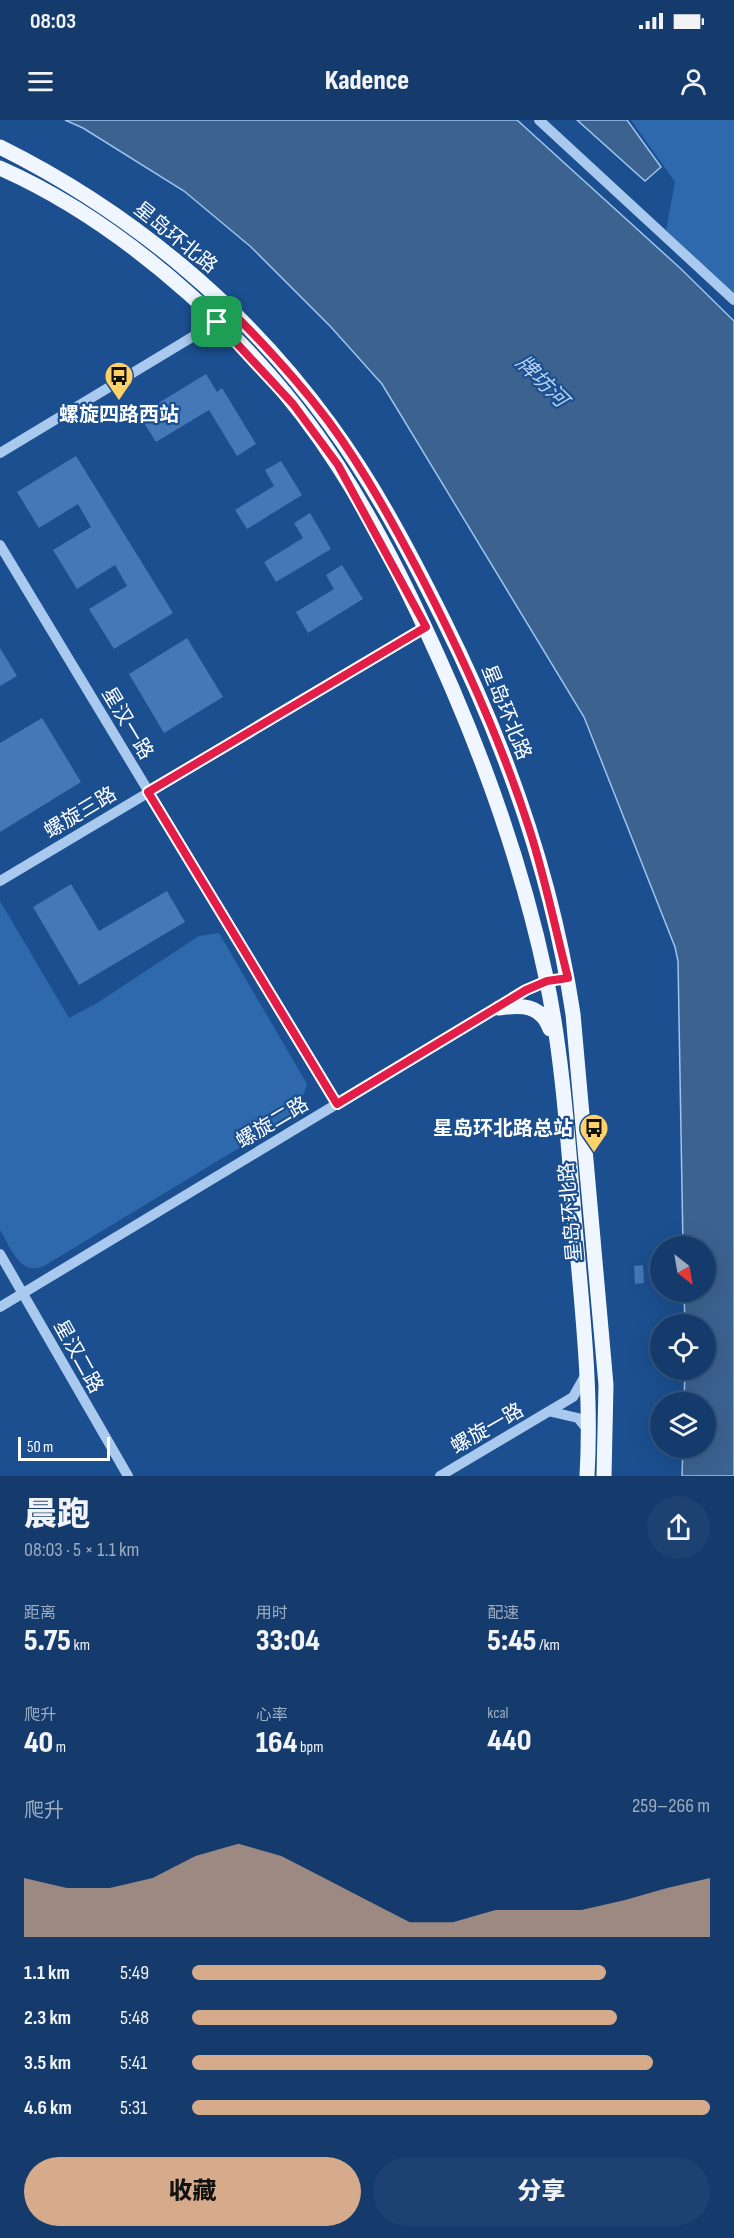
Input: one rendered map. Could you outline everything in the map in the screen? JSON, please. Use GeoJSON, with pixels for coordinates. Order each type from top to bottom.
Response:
{"type":"FeatureCollection","features":[{"type":"Feature","properties":{"kind":"main road","name":"星岛环北路"},"geometry":{"type":"LineString","coordinates":[[0,147],[48,172],[112,211],[174,260],[259,339],[329,423],[393,522],[466,665],[502,750],[539,861],[568,978],[606,1384],[604,1476]]}},
{"type":"Feature","properties":{"kind":"main road","name":"星岛环北路"},"geometry":{"type":"LineString","coordinates":[[0,168],[39,187],[94,221],[172,280],[217,322],[293,404],[338,465],[426,627],[491,784],[528,903],[547,981],[568,1139],[587,1372],[587,1476]]}},
{"type":"Feature","properties":{"kind":"main road"},"geometry":{"type":"LineString","coordinates":[[499,1008],[520,1005],[542,1013],[556,1045]]}},
{"type":"Feature","properties":{"kind":"street"},"geometry":{"type":"LineString","coordinates":[[539,120],[734,300]]}},
{"type":"Feature","properties":{"kind":"street"},"geometry":{"type":"LineString","coordinates":[[0,453],[217,322],[230,310]]}},
{"type":"Feature","properties":{"kind":"street","name":"星汉一路"},"geometry":{"type":"LineString","coordinates":[[0,545],[337,1104]]}},
{"type":"Feature","properties":{"kind":"street","name":"螺旋三路"},"geometry":{"type":"LineString","coordinates":[[0,881],[426,627]]}},
{"type":"Feature","properties":{"kind":"street","name":"螺旋二路"},"geometry":{"type":"LineString","coordinates":[[0,1307],[526,990],[547,981],[568,978]]}},
{"type":"Feature","properties":{"kind":"street","name":"星汉二路"},"geometry":{"type":"LineString","coordinates":[[0,1254],[128,1476]]}},
{"type":"Feature","properties":{"kind":"street","name":"螺旋一路"},"geometry":{"type":"LineString","coordinates":[[440,1476],[552,1412],[573,1397],[587,1372]]}},
{"type":"Feature","properties":{"kind":"street","name":"螺旋一路"},"geometry":{"type":"LineString","coordinates":[[552,1412],[578,1418],[588,1430]]}},
{"type":"Feature","properties":{"kind":"shaded area"},"geometry":{"type":"Polygon","coordinates":[[[631,120],[734,120],[734,294],[666,230],[675,182],[631,120]]]}},
{"type":"Feature","properties":{"kind":"shaded area"},"geometry":{"type":"Polygon","coordinates":[[[0,901],[69,1018],[97,1003],[199,936],[219,933],[307,1084],[297,1113],[44,1266],[36,1268],[22,1264],[0,1230],[0,901]]]}},
{"type":"Feature","properties":{"kind":"water","name":"牌坊河"},"geometry":{"type":"Polygon","coordinates":[[[65,120],[517,120],[680,268],[734,321],[734,1476],[682,1476],[683,1458],[716,1458],[716,1392],[684,1392],[685,1380],[716,1380],[716,1314],[685,1314],[684,1302],[716,1302],[716,1236],[683,1236],[678,961],[675,947],[584,717],[382,384],[330,326],[251,247],[184,191],[83,128],[65,120]]]}},
{"type":"Feature","properties":{"kind":"water"},"geometry":{"type":"Polygon","coordinates":[[[577,120],[627,120],[661,167],[645,181],[577,120]]]}},
{"type":"Feature","properties":{"kind":"building"},"geometry":{"type":"Polygon","coordinates":[[[206,374],[217,392],[222,388],[256,444],[237,456],[209,410],[156,442],[139,415],[206,374]]]}},
{"type":"Feature","properties":{"kind":"building"},"geometry":{"type":"Polygon","coordinates":[[[76,456],[173,613],[114,649],[89,609],[127,586],[115,565],[77,589],[53,550],[91,527],[78,504],[39,528],[17,492],[76,456]]]}},
{"type":"Feature","properties":{"kind":"building"},"geometry":{"type":"Polygon","coordinates":[[[281,461],[302,495],[247,529],[235,510],[274,486],[265,470],[281,461]]]}},
{"type":"Feature","properties":{"kind":"building"},"geometry":{"type":"Polygon","coordinates":[[[310,513],[331,549],[276,582],[264,562],[303,538],[294,523],[310,513]]]}},
{"type":"Feature","properties":{"kind":"building"},"geometry":{"type":"Polygon","coordinates":[[[342,565],[363,599],[308,633],[296,612],[334,589],[326,575],[342,565]]]}},
{"type":"Feature","properties":{"kind":"building"},"geometry":{"type":"Polygon","coordinates":[[[187,638],[223,697],[164,733],[129,674],[187,638]]]}},
{"type":"Feature","properties":{"kind":"building"},"geometry":{"type":"Polygon","coordinates":[[[0,648],[17,676],[0,686],[0,648]]]}},
{"type":"Feature","properties":{"kind":"building"},"geometry":{"type":"Polygon","coordinates":[[[42,718],[81,782],[0,832],[0,743],[42,718]]]}},
{"type":"Feature","properties":{"kind":"building"},"geometry":{"type":"Polygon","coordinates":[[[71,884],[99,931],[167,891],[185,922],[79,985],[33,907],[71,884]]]}},
{"type":"Feature","properties":{"kind":"building"},"geometry":{"type":"Polygon","coordinates":[[[643,1265],[644,1283],[635,1284],[634,1266],[643,1265]]]}},
{"type":"Feature","properties":{"kind":"place","name":"螺旋四路西站"},"geometry":{"type":"Point","coordinates":[119,402]}},
{"type":"Feature","properties":{"kind":"place","name":"星岛环北路总站"},"geometry":{"type":"Point","coordinates":[594,1154]}},
{"type":"Feature","properties":{"kind":"route"},"geometry":{"type":"LineString","coordinates":[[230,310],[259,339],[329,423],[393,522],[466,665],[502,750],[542,872],[568,978],[547,981],[526,990],[337,1104],[148,792],[426,627],[377,533],[338,465],[293,404],[217,322],[230,310]]}}]}
